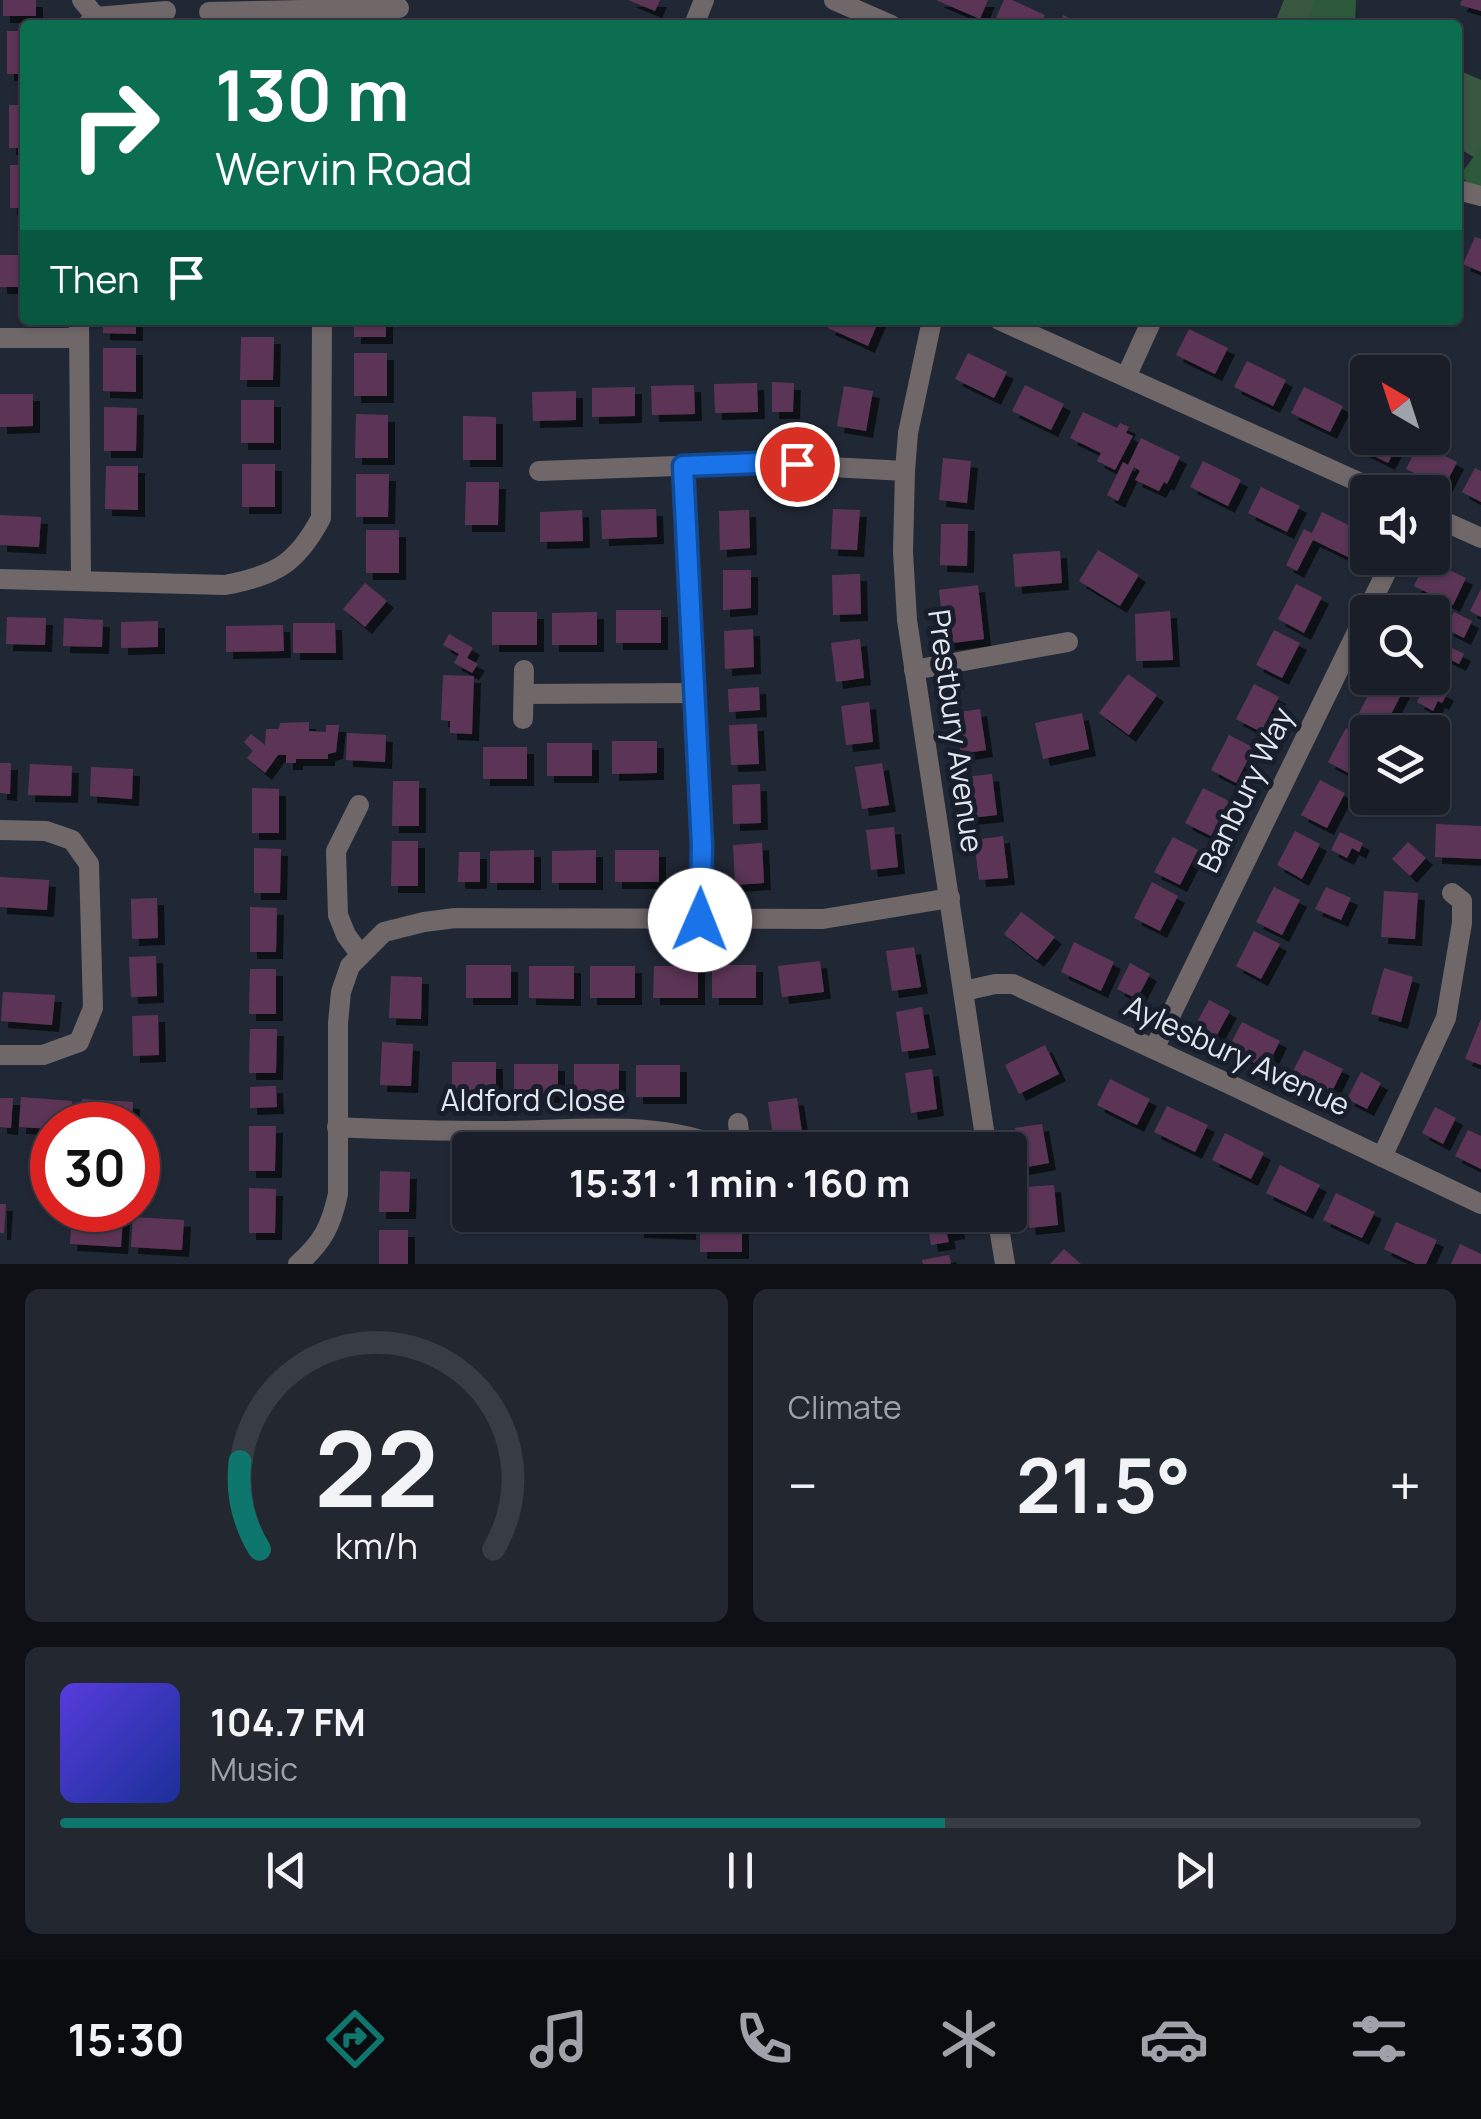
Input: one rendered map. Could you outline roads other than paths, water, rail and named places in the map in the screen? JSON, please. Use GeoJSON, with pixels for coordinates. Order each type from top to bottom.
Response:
{"type":"FeatureCollection","features":[{"type":"Feature","properties":{"kind":"street"},"geometry":{"type":"LineString","coordinates":[[834,0],[880,20]]}},
{"type":"Feature","properties":{"kind":"street"},"geometry":{"type":"LineString","coordinates":[[209,12],[315,18],[399,8]]}},
{"type":"Feature","properties":{"kind":"street"},"geometry":{"type":"LineString","coordinates":[[99,20],[166,11]]}},
{"type":"Feature","properties":{"kind":"street"},"geometry":{"type":"LineString","coordinates":[[0,579],[225,585],[257,579],[286,565],[308,544],[321,518],[322,325]]}},
{"type":"Feature","properties":{"kind":"street","name":"Prestbury Avenue"},"geometry":{"type":"LineString","coordinates":[[931,325],[911,414],[904,471],[907,620],[985,1132]]}},
{"type":"Feature","properties":{"kind":"street"},"geometry":{"type":"LineString","coordinates":[[1010,325],[1350,479]]}},
{"type":"Feature","properties":{"kind":"street"},"geometry":{"type":"LineString","coordinates":[[1126,378],[1150,325]]}},
{"type":"Feature","properties":{"kind":"street"},"geometry":{"type":"LineString","coordinates":[[0,338],[79,329],[81,581]]}},
{"type":"Feature","properties":{"kind":"street"},"geometry":{"type":"LineString","coordinates":[[539,471],[759,463],[904,471]]}},
{"type":"Feature","properties":{"kind":"street"},"geometry":{"type":"LineString","coordinates":[[683,466],[702,845],[700,920]]}},
{"type":"Feature","properties":{"kind":"street"},"geometry":{"type":"LineString","coordinates":[[1450,524],[1481,538]]}},
{"type":"Feature","properties":{"kind":"street","name":"Banbury Way"},"geometry":{"type":"LineString","coordinates":[[1154,1049],[1385,575]]}},
{"type":"Feature","properties":{"kind":"street"},"geometry":{"type":"LineString","coordinates":[[914,670],[1068,642]]}},
{"type":"Feature","properties":{"kind":"street"},"geometry":{"type":"LineString","coordinates":[[523,719],[524,670]]}},
{"type":"Feature","properties":{"kind":"street"},"geometry":{"type":"LineString","coordinates":[[524,694],[694,693]]}},
{"type":"Feature","properties":{"kind":"street"},"geometry":{"type":"LineString","coordinates":[[359,805],[336,851],[336,866],[338,914],[346,935],[360,954]]}},
{"type":"Feature","properties":{"kind":"street"},"geometry":{"type":"LineString","coordinates":[[0,830],[46,832],[72,840],[88,864],[93,1008],[79,1042],[43,1055],[0,1055]]}},
{"type":"Feature","properties":{"kind":"street"},"geometry":{"type":"LineString","coordinates":[[1382,1157],[1446,1018],[1462,924],[1461,895]]}},
{"type":"Feature","properties":{"kind":"street"},"geometry":{"type":"LineString","coordinates":[[298,1264],[318,1245],[332,1221],[338,1194],[341,992],[350,966],[384,932],[455,918],[822,919],[950,898]]}},
{"type":"Feature","properties":{"kind":"street","name":"Aylesbury Avenue"},"geometry":{"type":"LineString","coordinates":[[964,991],[1014,984],[1481,1204]]}},
{"type":"Feature","properties":{"kind":"street"},"geometry":{"type":"LineString","coordinates":[[738,1123],[739,1132]]}},
{"type":"Feature","properties":{"kind":"street","name":"Aldford Close"},"geometry":{"type":"LineString","coordinates":[[337,1127],[428,1132],[676,1132]]}},
{"type":"Feature","properties":{"kind":"street"},"geometry":{"type":"LineString","coordinates":[[999,1232],[1004,1264]]}}]}
